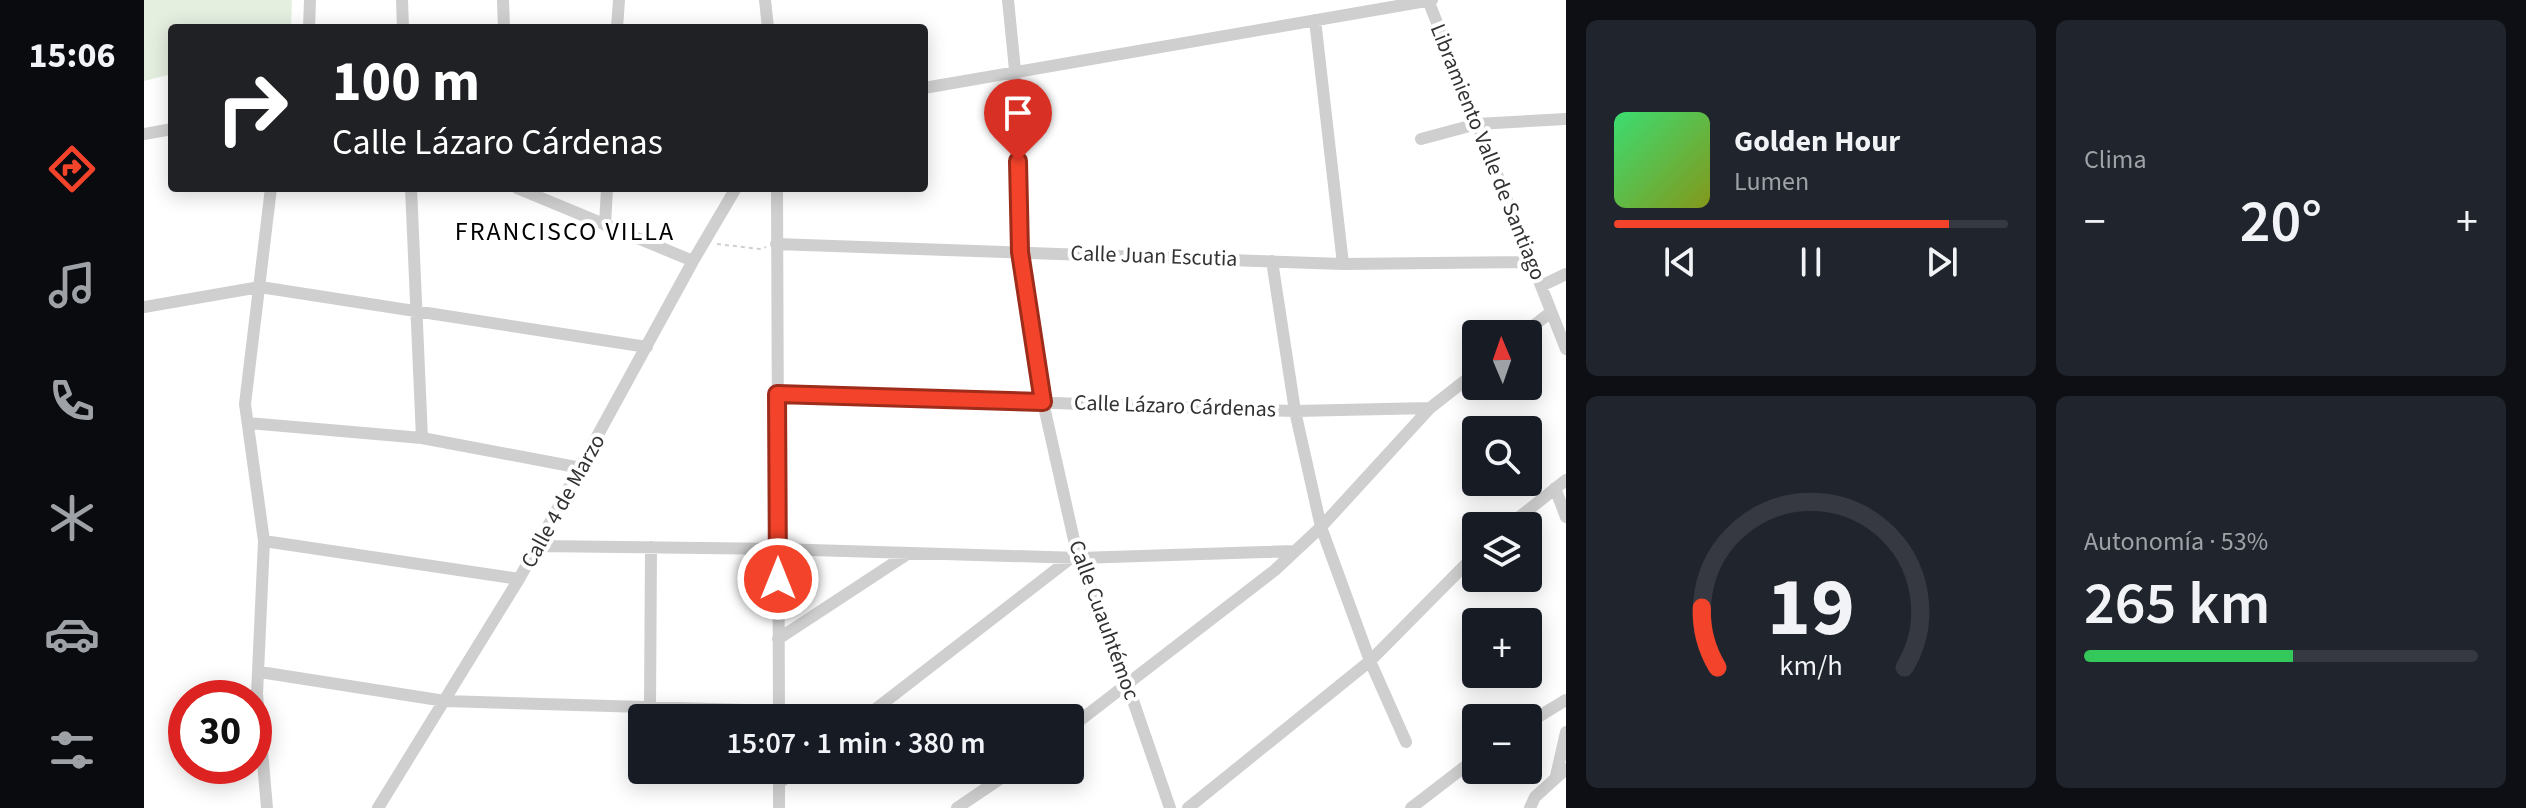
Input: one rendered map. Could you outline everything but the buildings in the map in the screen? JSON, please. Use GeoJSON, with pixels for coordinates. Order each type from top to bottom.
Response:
{"type":"FeatureCollection","features":[{"type":"Feature","properties":{"kind":"street"},"geometry":{"type":"LineString","coordinates":[[309,24],[310,0]]}},
{"type":"Feature","properties":{"kind":"street"},"geometry":{"type":"LineString","coordinates":[[402,0],[403,24]]}},
{"type":"Feature","properties":{"kind":"street"},"geometry":{"type":"LineString","coordinates":[[503,0],[504,24]]}},
{"type":"Feature","properties":{"kind":"street"},"geometry":{"type":"LineString","coordinates":[[617,24],[619,0]]}},
{"type":"Feature","properties":{"kind":"street"},"geometry":{"type":"LineString","coordinates":[[765,0],[768,24]]}},
{"type":"Feature","properties":{"kind":"street","name":"Calle Cuauhtémoc"},"geometry":{"type":"LineString","coordinates":[[1008,0],[1015,70],[1020,252],[1043,402],[1075,558],[1127,683],[1170,808]]}},
{"type":"Feature","properties":{"kind":"street"},"geometry":{"type":"LineString","coordinates":[[928,87],[1430,0]]}},
{"type":"Feature","properties":{"kind":"street","name":"Libramiento Valle de Santiago"},"geometry":{"type":"LineString","coordinates":[[1430,0],[1566,349]]}},
{"type":"Feature","properties":{"kind":"street"},"geometry":{"type":"LineString","coordinates":[[1315,20],[1343,264]]}},
{"type":"Feature","properties":{"kind":"street"},"geometry":{"type":"LineString","coordinates":[[1421,139],[1477,124],[1566,119]]}},
{"type":"Feature","properties":{"kind":"street"},"geometry":{"type":"LineString","coordinates":[[144,134],[168,130]]}},
{"type":"Feature","properties":{"kind":"street"},"geometry":{"type":"LineString","coordinates":[[267,808],[257,694],[264,541],[245,404],[271,192]]}},
{"type":"Feature","properties":{"kind":"street"},"geometry":{"type":"LineString","coordinates":[[411,192],[422,438]]}},
{"type":"Feature","properties":{"kind":"street"},"geometry":{"type":"LineString","coordinates":[[527,192],[693,261]]}},
{"type":"Feature","properties":{"kind":"street"},"geometry":{"type":"LineString","coordinates":[[605,225],[607,192]]}},
{"type":"Feature","properties":{"kind":"street","name":"Calle 4 de Marzo"},"geometry":{"type":"LineString","coordinates":[[378,808],[519,579],[734,192]]}},
{"type":"Feature","properties":{"kind":"street"},"geometry":{"type":"LineString","coordinates":[[777,192],[779,704]]}},
{"type":"Feature","properties":{"kind":"street","name":"Calle Juan Escutia"},"geometry":{"type":"LineString","coordinates":[[776,244],[1343,264],[1532,262]]}},
{"type":"Feature","properties":{"kind":"street"},"geometry":{"type":"LineString","coordinates":[[1272,261],[1295,411],[1321,527],[1370,661],[1406,742]]}},
{"type":"Feature","properties":{"kind":"street"},"geometry":{"type":"LineString","coordinates":[[1541,286],[1566,274]]}},
{"type":"Feature","properties":{"kind":"street"},"geometry":{"type":"LineString","coordinates":[[144,307],[260,287],[647,347]]}},
{"type":"Feature","properties":{"kind":"street"},"geometry":{"type":"LineString","coordinates":[[1541,320],[1551,312]]}},
{"type":"Feature","properties":{"kind":"street"},"geometry":{"type":"LineString","coordinates":[[1084,717],[1275,570],[1321,527],[1430,408],[1462,383]]}},
{"type":"Feature","properties":{"kind":"street","name":"Calle Lázaro Cárdenas"},"geometry":{"type":"LineString","coordinates":[[777,394],[1295,411],[1430,408]]}},
{"type":"Feature","properties":{"kind":"street"},"geometry":{"type":"LineString","coordinates":[[248,423],[422,438],[581,468]]}},
{"type":"Feature","properties":{"kind":"street"},"geometry":{"type":"LineString","coordinates":[[1525,512],[1566,480]]}},
{"type":"Feature","properties":{"kind":"street"},"geometry":{"type":"LineString","coordinates":[[1555,488],[1566,517]]}},
{"type":"Feature","properties":{"kind":"street"},"geometry":{"type":"LineString","coordinates":[[264,541],[519,579]]}},
{"type":"Feature","properties":{"kind":"street"},"geometry":{"type":"LineString","coordinates":[[538,546],[1075,558],[1294,551]]}},
{"type":"Feature","properties":{"kind":"street"},"geometry":{"type":"LineString","coordinates":[[650,704],[651,547]]}},
{"type":"Feature","properties":{"kind":"street"},"geometry":{"type":"LineString","coordinates":[[778,639],[909,553]]}},
{"type":"Feature","properties":{"kind":"street"},"geometry":{"type":"LineString","coordinates":[[882,704],[1075,558]]}},
{"type":"Feature","properties":{"kind":"street"},"geometry":{"type":"LineString","coordinates":[[1188,808],[1370,661],[1462,568]]}},
{"type":"Feature","properties":{"kind":"street"},"geometry":{"type":"LineString","coordinates":[[260,672],[445,701],[628,706]]}},
{"type":"Feature","properties":{"kind":"street"},"geometry":{"type":"LineString","coordinates":[[1542,715],[1566,700]]}},
{"type":"Feature","properties":{"kind":"street"},"geometry":{"type":"LineString","coordinates":[[1535,804],[1561,773],[1566,732]]}},
{"type":"Feature","properties":{"kind":"street"},"geometry":{"type":"LineString","coordinates":[[1411,808],[1462,769]]}},
{"type":"Feature","properties":{"kind":"street"},"geometry":{"type":"LineString","coordinates":[[779,784],[779,808]]}},
{"type":"Feature","properties":{"kind":"street"},"geometry":{"type":"LineString","coordinates":[[957,808],[992,784]]}},
{"type":"Feature","properties":{"kind":"path"},"geometry":{"type":"LineString","coordinates":[[704,243],[760,249],[776,244]]}},
{"type":"Feature","properties":{"kind":"green space"},"geometry":{"type":"Polygon","coordinates":[[[144,0],[292,0],[291,24],[168,24],[168,75],[144,81],[144,0]]]}},
{"type":"Feature","properties":{"kind":"district","name":"FRANCISCO VILLA"},"geometry":{"type":"Point","coordinates":[565,231]}},
{"type":"Feature","properties":{"kind":"route"},"geometry":{"type":"LineString","coordinates":[[778,579],[777,394],[1043,402],[1020,252],[1018,161]]}}]}
